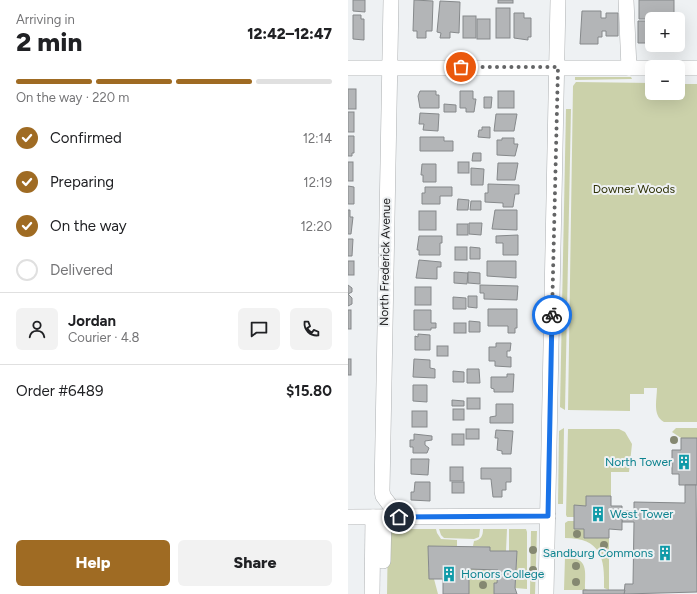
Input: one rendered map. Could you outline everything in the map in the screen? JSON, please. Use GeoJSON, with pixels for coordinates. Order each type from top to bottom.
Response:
{"type":"FeatureCollection","features":[{"type":"Feature","properties":{"kind":"street","name":"North Frederick Avenue"},"geometry":{"type":"LineString","coordinates":[[391,0],[388,68],[382,491],[383,496],[399,517]]}},
{"type":"Feature","properties":{"kind":"street"},"geometry":{"type":"LineString","coordinates":[[546,594],[558,67],[558,0]]}},
{"type":"Feature","properties":{"kind":"street"},"geometry":{"type":"LineString","coordinates":[[626,0],[629,68]]}},
{"type":"Feature","properties":{"kind":"street"},"geometry":{"type":"LineString","coordinates":[[348,68],[645,68]]}},
{"type":"Feature","properties":{"kind":"street"},"geometry":{"type":"LineString","coordinates":[[685,68],[697,68]]}},
{"type":"Feature","properties":{"kind":"street"},"geometry":{"type":"LineString","coordinates":[[348,517],[548,516]]}},
{"type":"Feature","properties":{"kind":"street"},"geometry":{"type":"LineString","coordinates":[[372,594],[379,517]]}},
{"type":"Feature","properties":{"kind":"street"},"geometry":{"type":"LineString","coordinates":[[379,517],[381,594]]}},
{"type":"Feature","properties":{"kind":"green space"},"geometry":{"type":"Polygon","coordinates":[[[575,77],[631,77],[632,79],[575,80],[575,77]]]}},
{"type":"Feature","properties":{"kind":"green space","name":"Downer Woods"},"geometry":{"type":"Polygon","coordinates":[[[576,82],[645,83],[645,100],[685,100],[685,84],[697,84],[697,422],[664,422],[660,419],[656,407],[657,388],[644,388],[644,394],[630,394],[630,411],[568,410],[573,86],[576,82]]]}},
{"type":"Feature","properties":{"kind":"green space"},"geometry":{"type":"Polygon","coordinates":[[[566,109],[571,109],[565,410],[560,407],[566,109]]]}},
{"type":"Feature","properties":{"kind":"green space"},"geometry":{"type":"Polygon","coordinates":[[[564,428],[563,504],[558,504],[559,431],[564,428]]]}},
{"type":"Feature","properties":{"kind":"green space"},"geometry":{"type":"Polygon","coordinates":[[[676,428],[697,428],[697,438],[681,438],[672,432],[676,428]]]}},
{"type":"Feature","properties":{"kind":"green space"},"geometry":{"type":"Polygon","coordinates":[[[568,429],[619,429],[625,432],[632,444],[629,472],[611,472],[611,496],[586,496],[586,506],[574,506],[574,517],[567,517],[566,515],[568,429]]]}},
{"type":"Feature","properties":{"kind":"green space"},"geometry":{"type":"Polygon","coordinates":[[[568,521],[574,521],[574,529],[584,529],[584,538],[609,538],[609,590],[604,588],[602,559],[593,546],[577,539],[565,538],[565,523],[568,521]]]}},
{"type":"Feature","properties":{"kind":"green space"},"geometry":{"type":"Polygon","coordinates":[[[393,529],[436,529],[441,539],[457,540],[457,546],[428,546],[428,568],[434,579],[438,594],[387,594],[388,533],[393,529]]]}},
{"type":"Feature","properties":{"kind":"green space"},"geometry":{"type":"Polygon","coordinates":[[[439,529],[480,529],[479,537],[474,539],[444,538],[439,529]]]}},
{"type":"Feature","properties":{"kind":"green space"},"geometry":{"type":"Polygon","coordinates":[[[483,529],[507,529],[506,551],[490,551],[489,547],[473,546],[474,541],[478,540],[483,534],[483,529]]]}},
{"type":"Feature","properties":{"kind":"green space"},"geometry":{"type":"Polygon","coordinates":[[[509,529],[526,529],[527,532],[527,589],[515,588],[517,551],[509,551],[509,529]]]}},
{"type":"Feature","properties":{"kind":"green space"},"geometry":{"type":"Polygon","coordinates":[[[531,531],[537,531],[535,594],[530,594],[531,531]]]}},
{"type":"Feature","properties":{"kind":"green space"},"geometry":{"type":"Polygon","coordinates":[[[565,557],[573,558],[582,563],[585,571],[585,589],[588,590],[564,590],[565,557]]]}},
{"type":"Feature","properties":{"kind":"green space"},"geometry":{"type":"Polygon","coordinates":[[[469,569],[498,570],[497,583],[494,583],[494,594],[469,594],[469,569]]]}},
{"type":"Feature","properties":{"kind":"building"},"geometry":{"type":"Polygon","coordinates":[[[353,0],[365,0],[365,12],[353,11],[353,0]]]}},
{"type":"Feature","properties":{"kind":"building"},"geometry":{"type":"Polygon","coordinates":[[[414,0],[433,1],[432,31],[426,31],[426,38],[417,38],[417,31],[413,31],[414,0]]]}},
{"type":"Feature","properties":{"kind":"building"},"geometry":{"type":"Polygon","coordinates":[[[498,0],[513,0],[513,3],[498,3],[498,0]]]}},
{"type":"Feature","properties":{"kind":"building"},"geometry":{"type":"Polygon","coordinates":[[[639,0],[674,0],[674,12],[645,12],[645,19],[639,19],[639,0]]]}},
{"type":"Feature","properties":{"kind":"building"},"geometry":{"type":"Polygon","coordinates":[[[440,1],[460,2],[459,33],[450,32],[450,38],[440,38],[441,33],[437,32],[440,1]]]}},
{"type":"Feature","properties":{"kind":"building"},"geometry":{"type":"Polygon","coordinates":[[[496,8],[510,8],[510,38],[496,38],[496,8]]]}},
{"type":"Feature","properties":{"kind":"building"},"geometry":{"type":"Polygon","coordinates":[[[582,11],[601,11],[601,18],[606,18],[606,13],[618,13],[618,36],[606,36],[606,31],[602,31],[602,37],[598,37],[598,44],[580,44],[582,11]]]}},
{"type":"Feature","properties":{"kind":"building"},"geometry":{"type":"Polygon","coordinates":[[[514,13],[524,13],[524,18],[531,18],[531,37],[528,37],[528,40],[514,38],[514,13]]]}},
{"type":"Feature","properties":{"kind":"building"},"geometry":{"type":"Polygon","coordinates":[[[353,15],[361,15],[361,19],[364,19],[364,40],[353,39],[353,15]]]}},
{"type":"Feature","properties":{"kind":"building"},"geometry":{"type":"Polygon","coordinates":[[[463,16],[476,16],[476,38],[463,38],[463,16]]]}},
{"type":"Feature","properties":{"kind":"building"},"geometry":{"type":"Polygon","coordinates":[[[477,19],[490,19],[490,39],[477,39],[477,19]]]}},
{"type":"Feature","properties":{"kind":"building"},"geometry":{"type":"Polygon","coordinates":[[[638,21],[645,21],[645,43],[638,43],[638,21]]]}},
{"type":"Feature","properties":{"kind":"building"},"geometry":{"type":"Polygon","coordinates":[[[348,89],[356,89],[356,109],[348,109],[348,89]]]}},
{"type":"Feature","properties":{"kind":"building"},"geometry":{"type":"Polygon","coordinates":[[[420,91],[436,91],[436,95],[439,95],[439,108],[420,108],[418,96],[420,91]]]}},
{"type":"Feature","properties":{"kind":"building"},"geometry":{"type":"Polygon","coordinates":[[[460,91],[473,91],[473,99],[476,99],[474,112],[466,112],[466,108],[460,108],[460,91]]]}},
{"type":"Feature","properties":{"kind":"building"},"geometry":{"type":"Polygon","coordinates":[[[498,91],[514,91],[514,108],[498,108],[498,91]]]}},
{"type":"Feature","properties":{"kind":"building"},"geometry":{"type":"Polygon","coordinates":[[[484,97],[492,97],[491,108],[484,108],[484,97]]]}},
{"type":"Feature","properties":{"kind":"building"},"geometry":{"type":"Polygon","coordinates":[[[444,104],[456,105],[456,112],[444,112],[444,104]]]}},
{"type":"Feature","properties":{"kind":"building"},"geometry":{"type":"Polygon","coordinates":[[[348,112],[354,112],[354,132],[348,132],[348,112]]]}},
{"type":"Feature","properties":{"kind":"building"},"geometry":{"type":"Polygon","coordinates":[[[420,113],[439,114],[438,131],[423,130],[424,124],[419,124],[420,113]]]}},
{"type":"Feature","properties":{"kind":"building"},"geometry":{"type":"Polygon","coordinates":[[[496,114],[517,114],[514,131],[494,131],[496,114]]]}},
{"type":"Feature","properties":{"kind":"building"},"geometry":{"type":"Polygon","coordinates":[[[482,127],[490,127],[490,138],[478,137],[479,130],[482,130],[482,127]]]}},
{"type":"Feature","properties":{"kind":"building"},"geometry":{"type":"Polygon","coordinates":[[[348,136],[354,136],[354,153],[352,153],[352,156],[348,156],[348,136]]]}},
{"type":"Feature","properties":{"kind":"building"},"geometry":{"type":"Polygon","coordinates":[[[420,137],[444,137],[444,141],[453,141],[453,151],[420,151],[420,137]]]}},
{"type":"Feature","properties":{"kind":"building"},"geometry":{"type":"Polygon","coordinates":[[[502,138],[514,138],[514,144],[518,144],[515,156],[497,155],[497,140],[502,140],[502,138]]]}},
{"type":"Feature","properties":{"kind":"building"},"geometry":{"type":"Polygon","coordinates":[[[473,153],[481,153],[481,161],[472,161],[473,153]]]}},
{"type":"Feature","properties":{"kind":"building"},"geometry":{"type":"Polygon","coordinates":[[[348,162],[353,162],[353,181],[348,181],[348,162]]]}},
{"type":"Feature","properties":{"kind":"building"},"geometry":{"type":"Polygon","coordinates":[[[458,162],[469,162],[469,173],[458,173],[458,162]]]}},
{"type":"Feature","properties":{"kind":"building"},"geometry":{"type":"Polygon","coordinates":[[[498,163],[518,163],[515,180],[497,180],[498,163]]]}},
{"type":"Feature","properties":{"kind":"building"},"geometry":{"type":"Polygon","coordinates":[[[422,164],[436,164],[436,182],[423,182],[423,175],[421,175],[422,164]]]}},
{"type":"Feature","properties":{"kind":"building"},"geometry":{"type":"Polygon","coordinates":[[[471,168],[484,169],[483,185],[471,185],[471,168]]]}},
{"type":"Feature","properties":{"kind":"building"},"geometry":{"type":"Polygon","coordinates":[[[488,184],[519,185],[519,194],[515,194],[513,207],[503,207],[503,203],[485,202],[485,193],[488,193],[488,184]]]}},
{"type":"Feature","properties":{"kind":"building"},"geometry":{"type":"Polygon","coordinates":[[[348,186],[354,187],[354,204],[348,204],[348,186]]]}},
{"type":"Feature","properties":{"kind":"building"},"geometry":{"type":"Polygon","coordinates":[[[425,187],[452,187],[452,196],[440,196],[440,204],[422,204],[422,193],[425,193],[425,187]]]}},
{"type":"Feature","properties":{"kind":"building"},"geometry":{"type":"Polygon","coordinates":[[[458,199],[469,200],[468,210],[457,210],[458,199]]]}},
{"type":"Feature","properties":{"kind":"building"},"geometry":{"type":"Polygon","coordinates":[[[471,201],[481,201],[481,210],[470,210],[471,201]]]}},
{"type":"Feature","properties":{"kind":"building"},"geometry":{"type":"Polygon","coordinates":[[[348,210],[350,210],[350,217],[353,217],[351,234],[348,234],[348,210]]]}},
{"type":"Feature","properties":{"kind":"building"},"geometry":{"type":"Polygon","coordinates":[[[495,210],[517,210],[517,230],[492,229],[495,210]]]}},
{"type":"Feature","properties":{"kind":"building"},"geometry":{"type":"Polygon","coordinates":[[[419,211],[436,211],[436,230],[419,230],[419,211]]]}},
{"type":"Feature","properties":{"kind":"building"},"geometry":{"type":"Polygon","coordinates":[[[469,223],[482,223],[481,235],[469,234],[469,223]]]}},
{"type":"Feature","properties":{"kind":"building"},"geometry":{"type":"Polygon","coordinates":[[[457,224],[468,224],[468,235],[457,235],[457,224]]]}},
{"type":"Feature","properties":{"kind":"building"},"geometry":{"type":"Polygon","coordinates":[[[518,235],[518,255],[503,255],[503,243],[496,243],[496,236],[518,235]]]}},
{"type":"Feature","properties":{"kind":"building"},"geometry":{"type":"Polygon","coordinates":[[[419,236],[442,236],[442,243],[440,243],[440,255],[419,255],[419,250],[417,250],[419,236]]]}},
{"type":"Feature","properties":{"kind":"building"},"geometry":{"type":"Polygon","coordinates":[[[348,239],[353,239],[352,256],[348,256],[348,239]]]}},
{"type":"Feature","properties":{"kind":"building"},"geometry":{"type":"Polygon","coordinates":[[[455,247],[467,247],[467,260],[455,260],[455,247]]]}},
{"type":"Feature","properties":{"kind":"building"},"geometry":{"type":"Polygon","coordinates":[[[470,247],[480,248],[480,259],[470,259],[470,247]]]}},
{"type":"Feature","properties":{"kind":"building"},"geometry":{"type":"Polygon","coordinates":[[[419,260],[441,262],[441,267],[437,267],[437,279],[416,278],[419,260]]]}},
{"type":"Feature","properties":{"kind":"building"},"geometry":{"type":"Polygon","coordinates":[[[348,261],[354,261],[354,275],[348,275],[348,261]]]}},
{"type":"Feature","properties":{"kind":"building"},"geometry":{"type":"Polygon","coordinates":[[[487,261],[516,261],[516,278],[487,276],[487,261]]]}},
{"type":"Feature","properties":{"kind":"building"},"geometry":{"type":"Polygon","coordinates":[[[454,272],[468,273],[467,284],[454,283],[454,272]]]}},
{"type":"Feature","properties":{"kind":"building"},"geometry":{"type":"Polygon","coordinates":[[[468,272],[480,273],[480,284],[468,283],[468,272]]]}},
{"type":"Feature","properties":{"kind":"building"},"geometry":{"type":"Polygon","coordinates":[[[348,285],[352,288],[352,292],[348,294],[348,285]]]}},
{"type":"Feature","properties":{"kind":"building"},"geometry":{"type":"Polygon","coordinates":[[[480,285],[518,286],[517,300],[484,299],[484,293],[480,293],[480,285]]]}},
{"type":"Feature","properties":{"kind":"building"},"geometry":{"type":"Polygon","coordinates":[[[415,287],[431,287],[431,305],[415,305],[415,287]]]}},
{"type":"Feature","properties":{"kind":"building"},"geometry":{"type":"Polygon","coordinates":[[[348,294],[352,298],[352,304],[348,306],[348,294]]]}},
{"type":"Feature","properties":{"kind":"building"},"geometry":{"type":"Polygon","coordinates":[[[468,296],[477,296],[477,308],[468,307],[468,296]]]}},
{"type":"Feature","properties":{"kind":"building"},"geometry":{"type":"Polygon","coordinates":[[[453,297],[466,298],[466,309],[453,309],[453,297]]]}},
{"type":"Feature","properties":{"kind":"building"},"geometry":{"type":"Polygon","coordinates":[[[488,309],[517,309],[517,328],[515,328],[515,333],[508,333],[508,326],[488,326],[488,309]]]}},
{"type":"Feature","properties":{"kind":"building"},"geometry":{"type":"Polygon","coordinates":[[[348,310],[351,310],[351,329],[348,329],[348,310]]]}},
{"type":"Feature","properties":{"kind":"building"},"geometry":{"type":"Polygon","coordinates":[[[414,310],[431,310],[431,323],[436,323],[436,328],[431,328],[431,330],[414,330],[414,310]]]}},
{"type":"Feature","properties":{"kind":"building"},"geometry":{"type":"Polygon","coordinates":[[[469,321],[480,322],[480,332],[469,332],[469,321]]]}},
{"type":"Feature","properties":{"kind":"building"},"geometry":{"type":"Polygon","coordinates":[[[454,323],[466,323],[466,333],[454,333],[454,323]]]}},
{"type":"Feature","properties":{"kind":"building"},"geometry":{"type":"Polygon","coordinates":[[[418,334],[430,335],[430,350],[415,350],[415,336],[418,337],[418,334]]]}},
{"type":"Feature","properties":{"kind":"building"},"geometry":{"type":"Polygon","coordinates":[[[496,343],[511,343],[510,351],[507,351],[507,357],[511,357],[511,367],[495,366],[495,361],[489,361],[489,347],[496,347],[496,343]]]}},
{"type":"Feature","properties":{"kind":"building"},"geometry":{"type":"Polygon","coordinates":[[[437,346],[448,346],[448,356],[437,356],[437,346]]]}},
{"type":"Feature","properties":{"kind":"building"},"geometry":{"type":"Polygon","coordinates":[[[348,359],[351,359],[351,375],[348,375],[348,359]]]}},
{"type":"Feature","properties":{"kind":"building"},"geometry":{"type":"Polygon","coordinates":[[[414,359],[430,360],[430,368],[435,369],[435,378],[413,377],[414,359]]]}},
{"type":"Feature","properties":{"kind":"building"},"geometry":{"type":"Polygon","coordinates":[[[467,369],[479,369],[480,383],[467,383],[467,369]]]}},
{"type":"Feature","properties":{"kind":"building"},"geometry":{"type":"Polygon","coordinates":[[[453,371],[464,372],[464,382],[453,382],[453,371]]]}},
{"type":"Feature","properties":{"kind":"building"},"geometry":{"type":"Polygon","coordinates":[[[507,374],[514,374],[513,392],[494,392],[494,389],[491,388],[491,377],[507,377],[507,374]]]}},
{"type":"Feature","properties":{"kind":"building"},"geometry":{"type":"Polygon","coordinates":[[[413,385],[427,385],[427,402],[413,401],[413,385]]]}},
{"type":"Feature","properties":{"kind":"building"},"geometry":{"type":"Polygon","coordinates":[[[467,398],[480,398],[480,409],[467,409],[467,398]]]}},
{"type":"Feature","properties":{"kind":"building"},"geometry":{"type":"Polygon","coordinates":[[[452,400],[464,401],[464,406],[452,406],[452,400]]]}},
{"type":"Feature","properties":{"kind":"building"},"geometry":{"type":"Polygon","coordinates":[[[496,404],[513,404],[513,423],[490,423],[490,417],[496,416],[496,404]]]}},
{"type":"Feature","properties":{"kind":"building"},"geometry":{"type":"Polygon","coordinates":[[[453,409],[464,409],[464,420],[453,420],[453,409]]]}},
{"type":"Feature","properties":{"kind":"building"},"geometry":{"type":"Polygon","coordinates":[[[412,411],[427,411],[427,427],[412,427],[412,411]]]}},
{"type":"Feature","properties":{"kind":"building"},"geometry":{"type":"Polygon","coordinates":[[[466,429],[479,429],[479,439],[466,439],[466,429]]]}},
{"type":"Feature","properties":{"kind":"building"},"geometry":{"type":"Polygon","coordinates":[[[496,430],[513,431],[511,454],[502,454],[502,451],[497,450],[498,438],[495,438],[496,430]]]}},
{"type":"Feature","properties":{"kind":"building"},"geometry":{"type":"Polygon","coordinates":[[[414,434],[432,436],[432,440],[425,441],[425,445],[429,448],[427,453],[413,453],[413,447],[410,447],[410,440],[414,440],[414,434]]]}},
{"type":"Feature","properties":{"kind":"building"},"geometry":{"type":"Polygon","coordinates":[[[452,434],[464,434],[464,445],[452,445],[452,434]]]}},
{"type":"Feature","properties":{"kind":"building","name":"North Tower"},"geometry":{"type":"Polygon","coordinates":[[[681,438],[697,438],[697,485],[679,485],[679,474],[672,474],[672,450],[681,450],[681,438]]]}},
{"type":"Feature","properties":{"kind":"building"},"geometry":{"type":"Polygon","coordinates":[[[411,459],[429,459],[428,475],[411,474],[411,459]]]}},
{"type":"Feature","properties":{"kind":"building"},"geometry":{"type":"Polygon","coordinates":[[[450,467],[463,467],[463,481],[450,481],[450,467]]]}},
{"type":"Feature","properties":{"kind":"building"},"geometry":{"type":"Polygon","coordinates":[[[481,468],[511,468],[511,482],[506,482],[506,490],[502,490],[502,497],[493,497],[491,479],[481,479],[481,468]]]}},
{"type":"Feature","properties":{"kind":"building"},"geometry":{"type":"Polygon","coordinates":[[[415,482],[430,482],[430,501],[411,500],[411,492],[414,492],[415,482]]]}},
{"type":"Feature","properties":{"kind":"building"},"geometry":{"type":"Polygon","coordinates":[[[452,482],[464,482],[464,493],[452,493],[452,482]]]}},
{"type":"Feature","properties":{"kind":"building","name":"Sandburg Commons"},"geometry":{"type":"Polygon","coordinates":[[[685,485],[696,485],[697,592],[624,594],[625,584],[633,584],[634,522],[622,522],[622,511],[634,511],[634,502],[685,503],[685,485]]]}},
{"type":"Feature","properties":{"kind":"building","name":"West Tower"},"geometry":{"type":"Polygon","coordinates":[[[586,496],[611,496],[611,506],[622,506],[622,530],[609,529],[609,538],[584,538],[584,529],[574,529],[574,505],[586,506],[586,496]]]}},
{"type":"Feature","properties":{"kind":"building","name":"Honors College"},"geometry":{"type":"Polygon","coordinates":[[[428,546],[490,547],[490,551],[517,551],[515,588],[517,594],[494,594],[494,583],[497,583],[498,570],[469,569],[469,594],[443,594],[443,579],[429,579],[428,546]]]}},
{"type":"Feature","properties":{"kind":"building"},"geometry":{"type":"Polygon","coordinates":[[[583,590],[625,590],[624,594],[583,594],[583,590]]]}},
{"type":"Feature","properties":{"kind":"way so far"},"geometry":{"type":"LineString","coordinates":[[461,67],[558,67],[552,315]]}},
{"type":"Feature","properties":{"kind":"place","name":"North Tower"},"geometry":{"type":"Point","coordinates":[684,462]}},
{"type":"Feature","properties":{"kind":"place","name":"West Tower"},"geometry":{"type":"Point","coordinates":[598,514]}},
{"type":"Feature","properties":{"kind":"place","name":"Sandburg Commons"},"geometry":{"type":"Point","coordinates":[665,553]}},
{"type":"Feature","properties":{"kind":"place","name":"Honors College"},"geometry":{"type":"Point","coordinates":[449,574]}},
{"type":"Feature","properties":{"kind":"route"},"geometry":{"type":"LineString","coordinates":[[399,517],[548,516],[552,315]]}}]}
